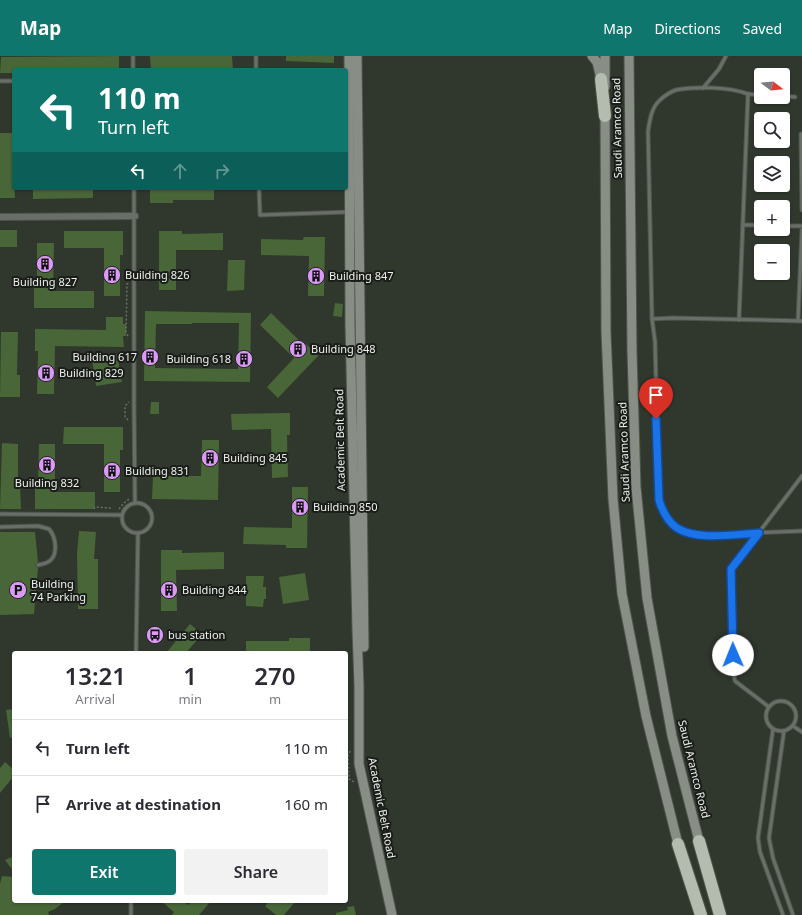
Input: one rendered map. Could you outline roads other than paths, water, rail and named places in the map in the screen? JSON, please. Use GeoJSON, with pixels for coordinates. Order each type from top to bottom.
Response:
{"type":"FeatureCollection","features":[{"type":"Feature","properties":{"kind":"highway"},"geometry":{"type":"LineString","coordinates":[[601,79],[605,116]]}},
{"type":"Feature","properties":{"kind":"highway"},"geometry":{"type":"LineString","coordinates":[[699,841],[719,912]]}},
{"type":"Feature","properties":{"kind":"highway"},"geometry":{"type":"LineString","coordinates":[[678,844],[695,915]]}},
{"type":"Feature","properties":{"kind":"highway"},"geometry":{"type":"LineString","coordinates":[[678,844],[701,915]]}},
{"type":"Feature","properties":{"kind":"street","name":"Academic Belt Road"},"geometry":{"type":"LineString","coordinates":[[349,56],[348,212],[359,686],[359,764],[392,915]]}},
{"type":"Feature","properties":{"kind":"street","name":"Academic Belt Road"},"geometry":{"type":"LineString","coordinates":[[356,56],[364,749],[366,774],[398,915]]}},
{"type":"Feature","properties":{"kind":"street"},"geometry":{"type":"LineString","coordinates":[[592,56],[597,62],[601,79]]}},
{"type":"Feature","properties":{"kind":"street","name":"Saudi Aramco Road"},"geometry":{"type":"LineString","coordinates":[[605,56],[606,332],[613,499],[622,594],[646,716],[678,844]]}},
{"type":"Feature","properties":{"kind":"street","name":"Saudi Aramco Road"},"geometry":{"type":"LineString","coordinates":[[629,56],[632,352],[636,487],[647,598],[672,736],[699,841]]}},
{"type":"Feature","properties":{"kind":"street"},"geometry":{"type":"LineString","coordinates":[[0,217],[135,216]]}},
{"type":"Feature","properties":{"kind":"lane"},"geometry":{"type":"LineString","coordinates":[[133,56],[133,68]]}},
{"type":"Feature","properties":{"kind":"lane"},"geometry":{"type":"LineString","coordinates":[[256,56],[256,68]]}},
{"type":"Feature","properties":{"kind":"lane"},"geometry":{"type":"LineString","coordinates":[[703,88],[726,56]]}},
{"type":"Feature","properties":{"kind":"lane"},"geometry":{"type":"LineString","coordinates":[[0,81],[12,81]]}},
{"type":"Feature","properties":{"kind":"lane"},"geometry":{"type":"LineString","coordinates":[[754,94],[738,90],[703,88],[675,90],[660,100],[650,115],[648,131],[652,319],[655,341],[659,500],[663,512],[677,528],[690,533],[701,535],[802,530]]}},
{"type":"Feature","properties":{"kind":"lane"},"geometry":{"type":"LineString","coordinates":[[739,320],[748,94]]}},
{"type":"Feature","properties":{"kind":"lane"},"geometry":{"type":"LineString","coordinates":[[790,97],[795,97]]}},
{"type":"Feature","properties":{"kind":"lane"},"geometry":{"type":"LineString","coordinates":[[801,134],[802,210]]}},
{"type":"Feature","properties":{"kind":"lane"},"geometry":{"type":"LineString","coordinates":[[134,190],[135,503]]}},
{"type":"Feature","properties":{"kind":"lane"},"geometry":{"type":"LineString","coordinates":[[259,190],[260,215],[348,212]]}},
{"type":"Feature","properties":{"kind":"lane"},"geometry":{"type":"LineString","coordinates":[[743,225],[754,225]]}},
{"type":"Feature","properties":{"kind":"lane"},"geometry":{"type":"LineString","coordinates":[[790,226],[802,226]]}},
{"type":"Feature","properties":{"kind":"lane"},"geometry":{"type":"LineString","coordinates":[[798,321],[802,230]]}},
{"type":"Feature","properties":{"kind":"lane"},"geometry":{"type":"LineString","coordinates":[[652,319],[673,318],[802,321]]}},
{"type":"Feature","properties":{"kind":"lane"},"geometry":{"type":"LineString","coordinates":[[769,707],[735,681],[733,670],[731,569],[802,476]]}},
{"type":"Feature","properties":{"kind":"lane"},"geometry":{"type":"LineString","coordinates":[[135,503],[144,505],[151,512],[152,516],[150,526],[138,533],[126,528],[122,520],[122,515],[127,507],[135,503]]}},
{"type":"Feature","properties":{"kind":"lane"},"geometry":{"type":"LineString","coordinates":[[0,514],[122,515]]}},
{"type":"Feature","properties":{"kind":"lane"},"geometry":{"type":"LineString","coordinates":[[0,527],[38,526],[49,529],[55,538],[54,553],[48,562],[38,565]]}},
{"type":"Feature","properties":{"kind":"lane"},"geometry":{"type":"LineString","coordinates":[[136,651],[138,533]]}},
{"type":"Feature","properties":{"kind":"lane"},"geometry":{"type":"LineString","coordinates":[[782,701],[792,705],[797,714],[793,726],[781,732],[773,729],[766,718],[769,707],[782,701]]}},
{"type":"Feature","properties":{"kind":"lane"},"geometry":{"type":"LineString","coordinates":[[793,726],[802,732]]}},
{"type":"Feature","properties":{"kind":"lane"},"geometry":{"type":"LineString","coordinates":[[773,729],[758,838],[760,852],[783,915]]}},
{"type":"Feature","properties":{"kind":"lane"},"geometry":{"type":"LineString","coordinates":[[784,731],[769,838],[773,858],[793,915]]}},
{"type":"Feature","properties":{"kind":"lane"},"geometry":{"type":"LineString","coordinates":[[131,903],[131,915]]}},
{"type":"Feature","properties":{"kind":"place","name":"Building 827"},"geometry":{"type":"Point","coordinates":[45,264]}},
{"type":"Feature","properties":{"kind":"place","name":"Building 826"},"geometry":{"type":"Point","coordinates":[112,275]}},
{"type":"Feature","properties":{"kind":"place","name":"Building 847"},"geometry":{"type":"Point","coordinates":[316,276]}},
{"type":"Feature","properties":{"kind":"place","name":"Building 848"},"geometry":{"type":"Point","coordinates":[298,349]}},
{"type":"Feature","properties":{"kind":"place","name":"Building 617"},"geometry":{"type":"Point","coordinates":[150,357]}},
{"type":"Feature","properties":{"kind":"place","name":"Building 618"},"geometry":{"type":"Point","coordinates":[244,359]}},
{"type":"Feature","properties":{"kind":"place","name":"Building 829"},"geometry":{"type":"Point","coordinates":[46,373]}},
{"type":"Feature","properties":{"kind":"place","name":"Building 845"},"geometry":{"type":"Point","coordinates":[210,458]}},
{"type":"Feature","properties":{"kind":"place","name":"Building 832"},"geometry":{"type":"Point","coordinates":[47,465]}},
{"type":"Feature","properties":{"kind":"place","name":"Building 831"},"geometry":{"type":"Point","coordinates":[112,471]}},
{"type":"Feature","properties":{"kind":"place","name":"Building 850"},"geometry":{"type":"Point","coordinates":[300,507]}},
{"type":"Feature","properties":{"kind":"place","name":"Building 74 Parking"},"geometry":{"type":"Point","coordinates":[18,590]}},
{"type":"Feature","properties":{"kind":"place","name":"Building 844"},"geometry":{"type":"Point","coordinates":[169,590]}},
{"type":"Feature","properties":{"kind":"place","name":"bus station"},"geometry":{"type":"Point","coordinates":[155,635]}}]}
